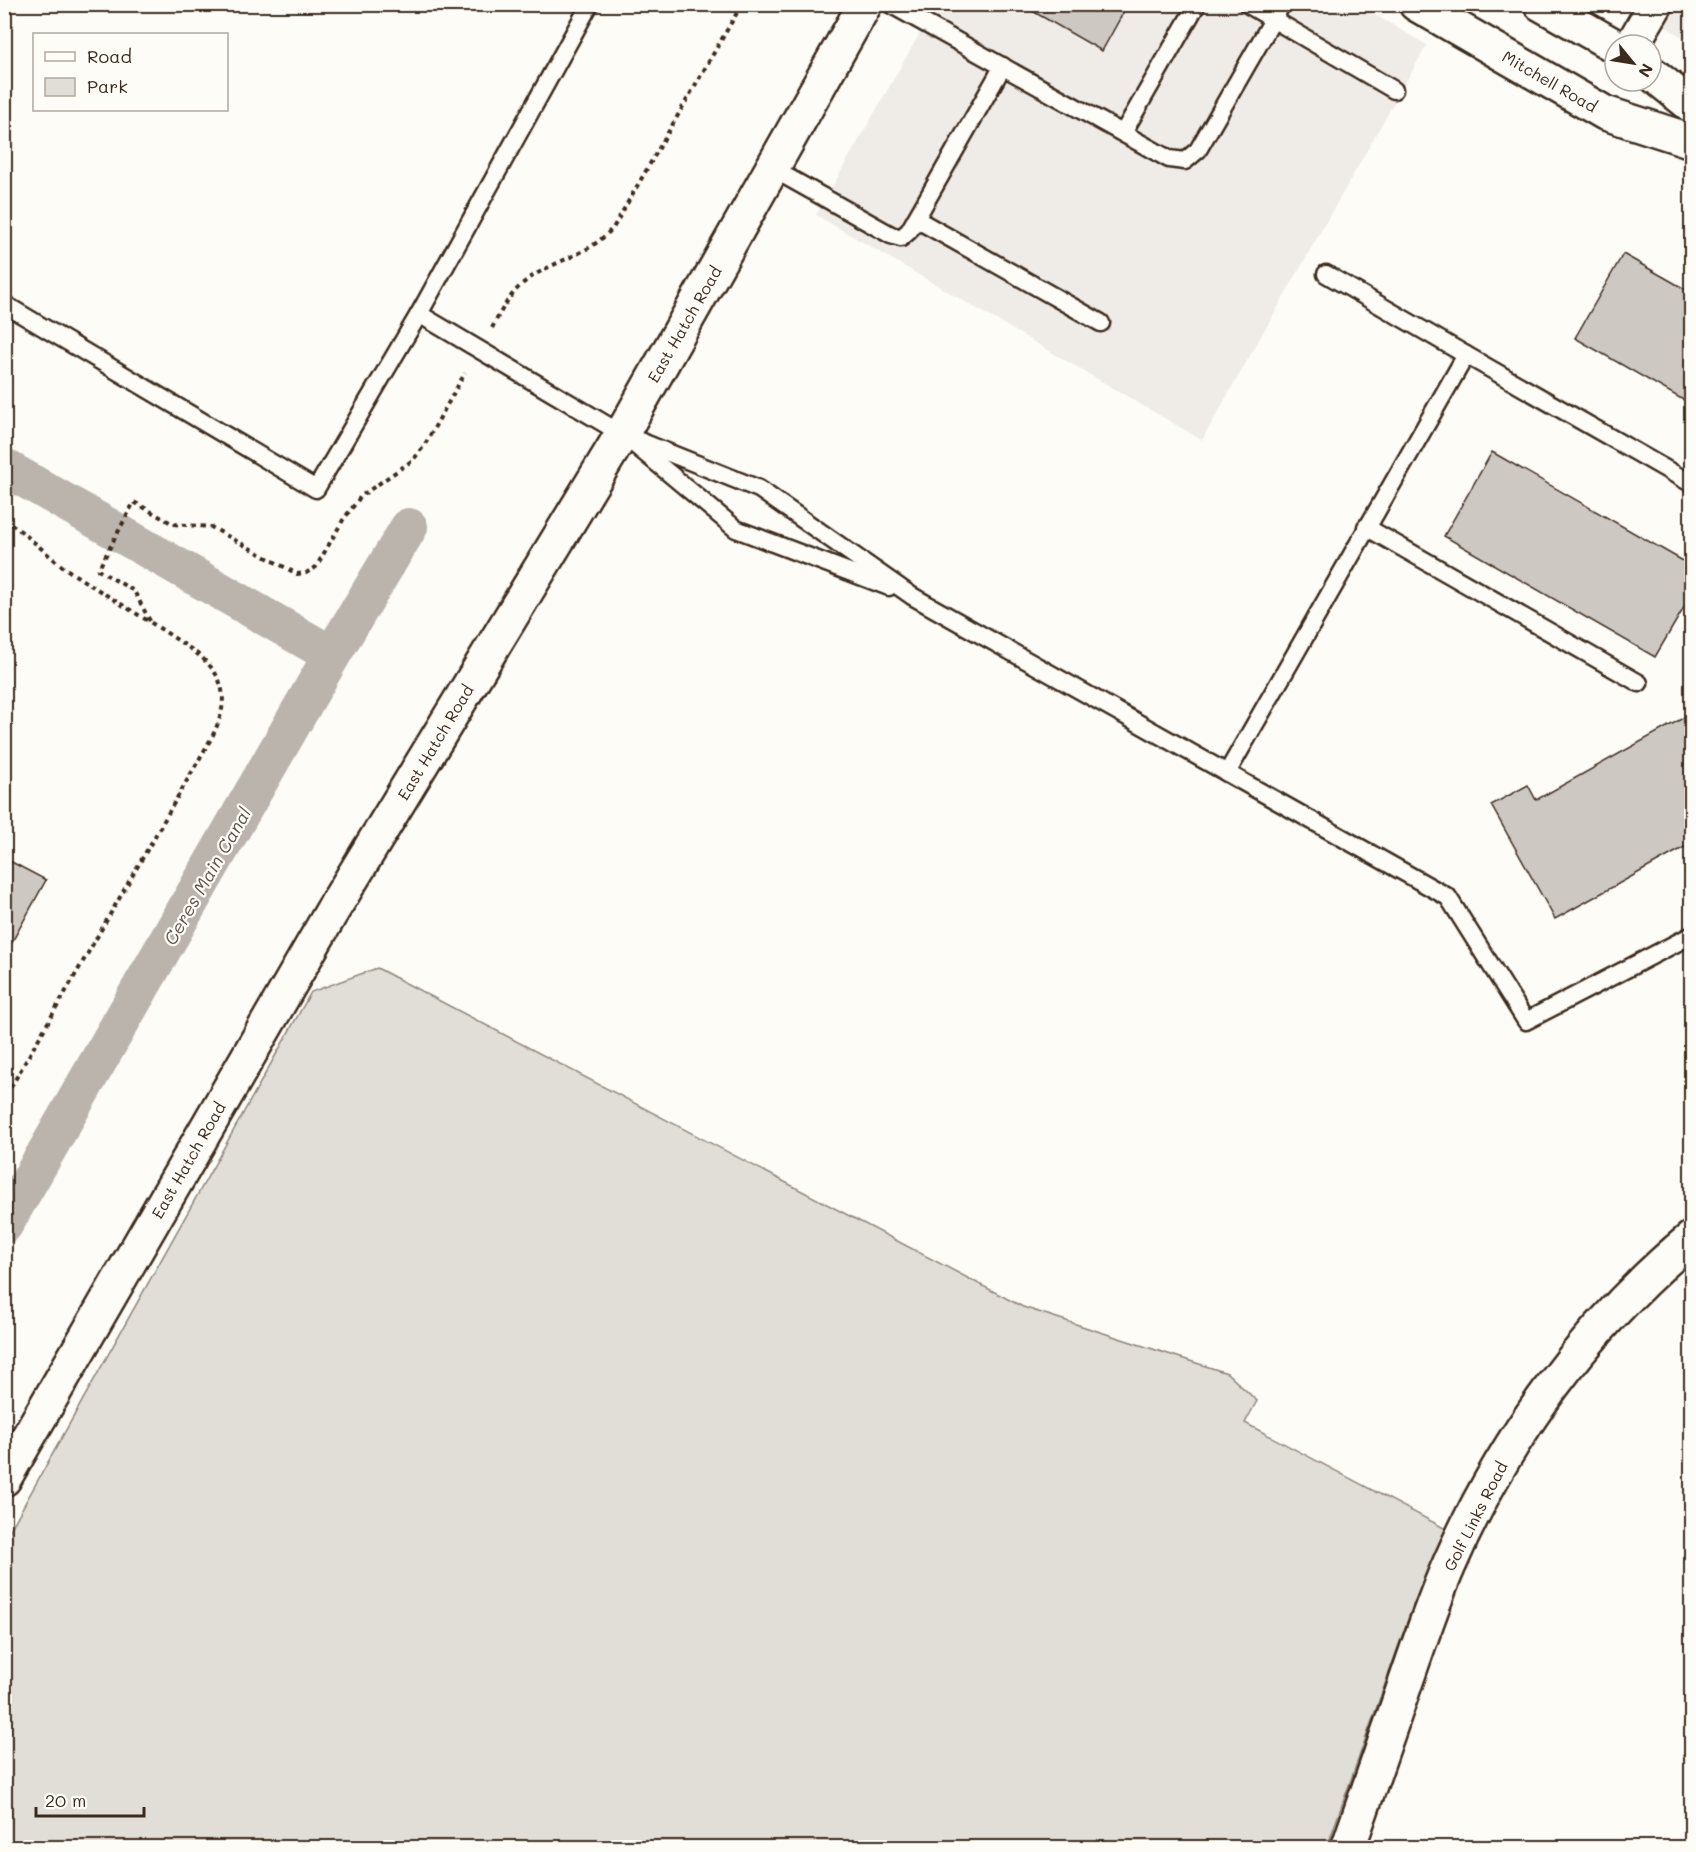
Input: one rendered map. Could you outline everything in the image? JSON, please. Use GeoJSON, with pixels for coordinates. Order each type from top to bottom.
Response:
{"type":"FeatureCollection","features":[{"type":"Feature","properties":{"kind":"main road","name":"East Hatch Road"},"geometry":{"type":"LineString","coordinates":[[4,1479],[331,913],[622,434],[865,4]]}},
{"type":"Feature","properties":{"kind":"main road","name":"Mitchell Road"},"geometry":{"type":"LineString","coordinates":[[1416,4],[1605,113],[1692,141]]}},
{"type":"Feature","properties":{"kind":"main road"},"geometry":{"type":"LineString","coordinates":[[1541,4],[1603,39]]}},
{"type":"Feature","properties":{"kind":"main road"},"geometry":{"type":"LineString","coordinates":[[1639,33],[1656,4]]}},
{"type":"Feature","properties":{"kind":"main road"},"geometry":{"type":"LineString","coordinates":[[1663,82],[1690,102]]}},
{"type":"Feature","properties":{"kind":"main road","name":"Golf Links Road"},"geometry":{"type":"LineString","coordinates":[[1348,1848],[1429,1615],[1450,1563],[1490,1485],[1519,1434],[1570,1363],[1648,1276],[1692,1238]]}},
{"type":"Feature","properties":{"kind":"lane"},"geometry":{"type":"LineString","coordinates":[[4,304],[316,489],[419,314],[590,4]]}},
{"type":"Feature","properties":{"kind":"lane"},"geometry":{"type":"LineString","coordinates":[[890,4],[1168,159],[1185,161],[1198,150],[1282,4]]}},
{"type":"Feature","properties":{"kind":"lane"},"geometry":{"type":"LineString","coordinates":[[1123,134],[1197,4]]}},
{"type":"Feature","properties":{"kind":"lane"},"geometry":{"type":"LineString","coordinates":[[1247,4],[1394,90]]}},
{"type":"Feature","properties":{"kind":"lane"},"geometry":{"type":"LineString","coordinates":[[772,169],[900,238],[909,231],[1003,66]]}},
{"type":"Feature","properties":{"kind":"lane"},"geometry":{"type":"LineString","coordinates":[[916,219],[1101,323]]}},
{"type":"Feature","properties":{"kind":"lane"},"geometry":{"type":"LineString","coordinates":[[1326,274],[1692,484]]}},
{"type":"Feature","properties":{"kind":"lane"},"geometry":{"type":"LineString","coordinates":[[419,314],[622,434],[759,489],[912,596],[1449,897],[1526,1021],[1692,935]]}},
{"type":"Feature","properties":{"kind":"lane"},"geometry":{"type":"LineString","coordinates":[[1227,773],[1466,355]]}},
{"type":"Feature","properties":{"kind":"lane"},"geometry":{"type":"LineString","coordinates":[[622,434],[736,529],[912,596]]}},
{"type":"Feature","properties":{"kind":"lane"},"geometry":{"type":"LineString","coordinates":[[1366,527],[1639,683]]}},
{"type":"Feature","properties":{"kind":"path"},"geometry":{"type":"LineString","coordinates":[[150,621],[134,591],[98,570],[134,502],[173,524]]}},
{"type":"Feature","properties":{"kind":"path"},"geometry":{"type":"LineString","coordinates":[[4,519],[17,527],[44,552],[72,573],[150,621],[202,657],[222,687],[223,711],[212,737],[4,1099]]}},
{"type":"Feature","properties":{"kind":"shaded area"},"geometry":{"type":"Polygon","coordinates":[[[936,5],[1358,5],[1427,45],[1202,440],[816,215],[936,5]]]}},
{"type":"Feature","properties":{"kind":"shaded area"},"geometry":{"type":"Polygon","coordinates":[[[1629,5],[1691,5],[1691,42],[1629,5]]]}},
{"type":"Feature","properties":{"kind":"green space"},"geometry":{"type":"Polygon","coordinates":[[[377,968],[1023,1307],[1227,1373],[1257,1401],[1245,1423],[1448,1530],[1412,1608],[1327,1847],[5,1848],[5,1539],[311,992],[377,968]]]}},
{"type":"Feature","properties":{"kind":"building"},"geometry":{"type":"Polygon","coordinates":[[[1020,4],[1128,4],[1102,51],[1020,4]]]}},
{"type":"Feature","properties":{"kind":"building"},"geometry":{"type":"Polygon","coordinates":[[[1623,254],[1692,293],[1692,405],[1575,338],[1623,254]]]}},
{"type":"Feature","properties":{"kind":"building"},"geometry":{"type":"Polygon","coordinates":[[[1492,452],[1692,566],[1692,594],[1655,657],[1444,536],[1492,452]]]}},
{"type":"Feature","properties":{"kind":"building"},"geometry":{"type":"Polygon","coordinates":[[[1692,713],[1692,843],[1555,919],[1491,805],[1528,785],[1536,800],[1692,713]]]}},
{"type":"Feature","properties":{"kind":"building"},"geometry":{"type":"Polygon","coordinates":[[[4,858],[46,880],[12,942],[4,938],[4,858]]]}},
{"type":"Feature","properties":{"kind":"waterway"},"geometry":{"type":"LineString","coordinates":[[4,467],[332,655]]}},
{"type":"Feature","properties":{"kind":"waterway","name":"Ceres Main Canal"},"geometry":{"type":"LineString","coordinates":[[4,1225],[332,655],[409,527]]}}]}
